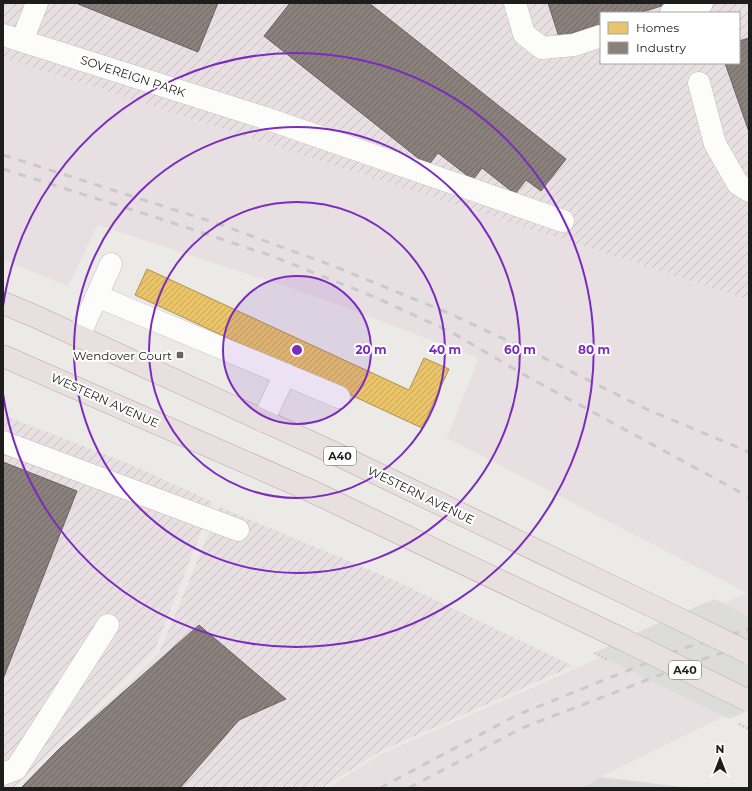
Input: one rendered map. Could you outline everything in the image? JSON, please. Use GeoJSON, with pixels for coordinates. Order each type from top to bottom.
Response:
{"type":"FeatureCollection","features":[{"type":"Feature","properties":{"kind":"highway","name":"WESTERN AVENUE"},"geometry":{"type":"LineString","coordinates":[[3,303],[79,336],[332,452],[749,653]]}},
{"type":"Feature","properties":{"kind":"highway","name":"WESTERN AVENUE"},"geometry":{"type":"LineString","coordinates":[[3,356],[309,490],[749,701]]}},
{"type":"Feature","properties":{"kind":"street"},"geometry":{"type":"LineString","coordinates":[[12,38],[37,3]]}},
{"type":"Feature","properties":{"kind":"street"},"geometry":{"type":"LineString","coordinates":[[515,3],[524,34],[542,48],[574,45],[600,36]]}},
{"type":"Feature","properties":{"kind":"street"},"geometry":{"type":"LineString","coordinates":[[674,12],[702,3]]}},
{"type":"Feature","properties":{"kind":"street","name":"SOVEREIGN PARK"},"geometry":{"type":"LineString","coordinates":[[12,38],[262,117],[563,221]]}},
{"type":"Feature","properties":{"kind":"street"},"geometry":{"type":"LineString","coordinates":[[699,83],[714,144],[738,184],[749,191]]}},
{"type":"Feature","properties":{"kind":"street"},"geometry":{"type":"LineString","coordinates":[[79,336],[111,264]]}},
{"type":"Feature","properties":{"kind":"street"},"geometry":{"type":"LineString","coordinates":[[98,296],[339,397]]}},
{"type":"Feature","properties":{"kind":"street"},"geometry":{"type":"LineString","coordinates":[[263,421],[285,374]]}},
{"type":"Feature","properties":{"kind":"street"},"geometry":{"type":"LineString","coordinates":[[3,442],[238,530]]}},
{"type":"Feature","properties":{"kind":"street"},"geometry":{"type":"LineString","coordinates":[[3,774],[16,769],[108,625]]}},
{"type":"Feature","properties":{"kind":"shaded area"},"geometry":{"type":"Polygon","coordinates":[[[3,3],[749,3],[749,300],[3,58],[3,3]]]}},
{"type":"Feature","properties":{"kind":"shaded area"},"geometry":{"type":"Polygon","coordinates":[[[3,58],[749,300],[749,704],[600,777],[582,788],[327,788],[381,754],[747,593],[447,438],[479,358],[312,295],[98,225],[68,286],[3,260],[3,58]]]}},
{"type":"Feature","properties":{"kind":"shaded area"},"geometry":{"type":"Polygon","coordinates":[[[3,415],[127,463],[213,502],[155,649],[14,788],[3,788],[3,415]]]}},
{"type":"Feature","properties":{"kind":"shaded area"},"geometry":{"type":"Polygon","coordinates":[[[220,507],[398,582],[573,666],[379,752],[322,788],[19,788],[159,653],[220,507]]]}},
{"type":"Feature","properties":{"kind":"shaded area"},"geometry":{"type":"Polygon","coordinates":[[[600,777],[690,788],[582,788],[600,777]]]}},
{"type":"Feature","properties":{"kind":"pier"},"geometry":{"type":"Polygon","coordinates":[[[715,599],[749,617],[749,710],[729,719],[594,653],[673,616],[715,599]]]}},
{"type":"Feature","properties":{"kind":"building: Homes"},"geometry":{"type":"Polygon","coordinates":[[[147,269],[409,390],[424,358],[449,369],[422,428],[135,295],[147,269]]]}},
{"type":"Feature","properties":{"kind":"building: Industry"},"geometry":{"type":"Polygon","coordinates":[[[78,3],[218,3],[198,52],[78,3]]]}},
{"type":"Feature","properties":{"kind":"building: Industry"},"geometry":{"type":"Polygon","coordinates":[[[290,3],[369,3],[566,159],[541,191],[526,180],[515,194],[482,168],[473,180],[438,153],[428,166],[264,36],[290,3]]]}},
{"type":"Feature","properties":{"kind":"building: Industry"},"geometry":{"type":"Polygon","coordinates":[[[548,3],[671,3],[642,12],[600,12],[600,24],[559,37],[548,3]]]}},
{"type":"Feature","properties":{"kind":"building: Industry"},"geometry":{"type":"Polygon","coordinates":[[[749,38],[749,132],[725,64],[740,64],[740,41],[749,38]]]}},
{"type":"Feature","properties":{"kind":"building: Industry"},"geometry":{"type":"Polygon","coordinates":[[[3,462],[77,491],[3,679],[3,462]]]}},
{"type":"Feature","properties":{"kind":"building: Industry"},"geometry":{"type":"Polygon","coordinates":[[[199,625],[286,699],[239,720],[180,788],[21,788],[59,749],[199,625]]]}},
{"type":"Feature","properties":{"kind":"railway"},"geometry":{"type":"LineString","coordinates":[[3,155],[219,224],[331,265],[446,312],[530,351],[646,409],[749,452]]}},
{"type":"Feature","properties":{"kind":"railway"},"geometry":{"type":"LineString","coordinates":[[3,169],[272,256],[372,296],[451,332],[530,378],[749,497]]}},
{"type":"Feature","properties":{"kind":"railway"},"geometry":{"type":"LineString","coordinates":[[380,788],[517,715],[684,648],[749,629]]}},
{"type":"Feature","properties":{"kind":"railway"},"geometry":{"type":"LineString","coordinates":[[409,788],[522,728],[694,662],[749,644]]}},
{"type":"Feature","properties":{"kind":"place","name":"Wendover Court"},"geometry":{"type":"Point","coordinates":[180,355]}}]}
